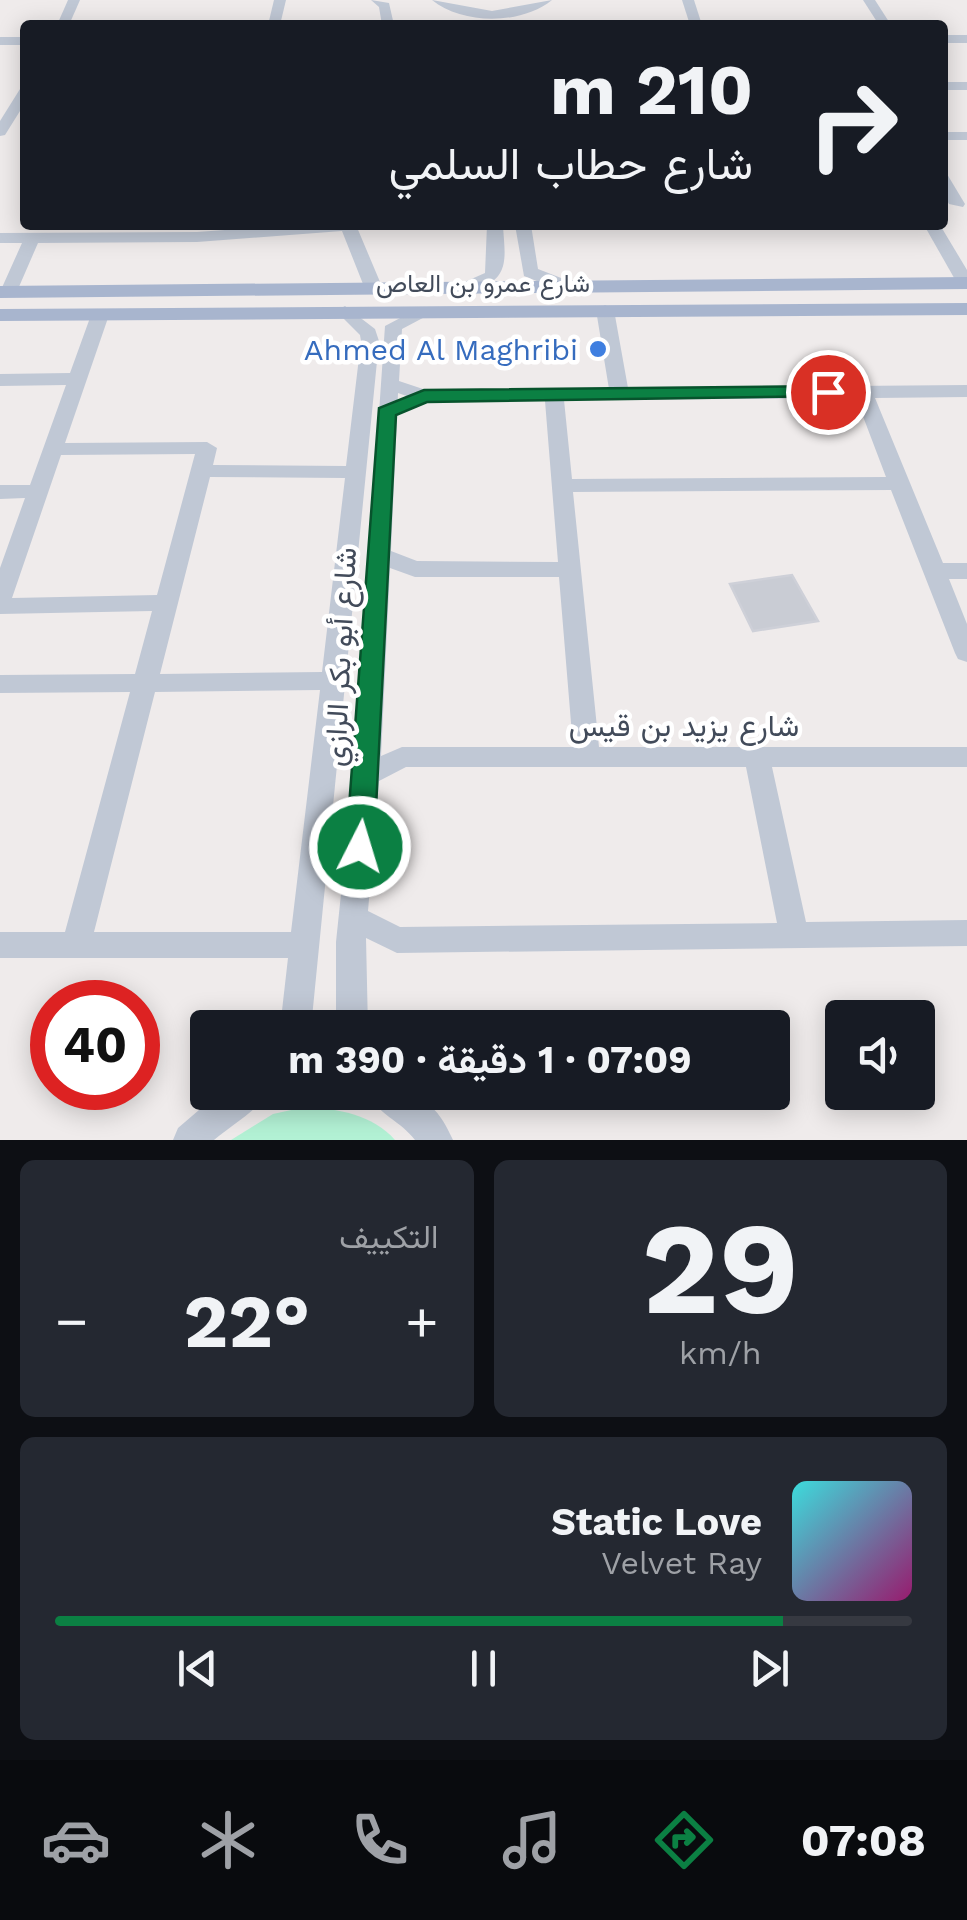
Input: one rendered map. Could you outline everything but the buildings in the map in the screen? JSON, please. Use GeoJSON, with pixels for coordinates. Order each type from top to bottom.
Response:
{"type":"FeatureCollection","features":[{"type":"Feature","properties":{"kind":"main road","name":"شارع عمرو بن العاص"},"geometry":{"type":"LineString","coordinates":[[4,292],[966,284]]}},
{"type":"Feature","properties":{"kind":"main road"},"geometry":{"type":"LineString","coordinates":[[680,308],[719,304],[732,296],[726,288],[704,285]]}},
{"type":"Feature","properties":{"kind":"main road"},"geometry":{"type":"LineString","coordinates":[[175,314],[162,300],[199,290]]}},
{"type":"Feature","properties":{"kind":"main road","name":"شارع عمرو بن العاص"},"geometry":{"type":"LineString","coordinates":[[0,316],[680,308],[967,309]]}},
{"type":"Feature","properties":{"kind":"street"},"geometry":{"type":"LineString","coordinates":[[515,20],[546,0]]}},
{"type":"Feature","properties":{"kind":"street"},"geometry":{"type":"LineString","coordinates":[[444,4],[497,14],[560,1]]}},
{"type":"Feature","properties":{"kind":"street"},"geometry":{"type":"LineString","coordinates":[[444,4],[471,20]]}},
{"type":"Feature","properties":{"kind":"street"},"geometry":{"type":"LineString","coordinates":[[0,132],[20,102]]}},
{"type":"Feature","properties":{"kind":"street"},"geometry":{"type":"LineString","coordinates":[[0,238],[101,231],[197,236],[287,230]]}},
{"type":"Feature","properties":{"kind":"street"},"geometry":{"type":"LineString","coordinates":[[349,230],[374,289]]}},
{"type":"Feature","properties":{"kind":"street"},"geometry":{"type":"LineString","coordinates":[[466,288],[492,276],[496,266],[495,230]]}},
{"type":"Feature","properties":{"kind":"street"},"geometry":{"type":"LineString","coordinates":[[524,230],[530,272],[568,287]]}},
{"type":"Feature","properties":{"kind":"street"},"geometry":{"type":"LineString","coordinates":[[935,230],[966,284]]}},
{"type":"Feature","properties":{"kind":"street"},"geometry":{"type":"LineString","coordinates":[[4,292],[32,238]]}},
{"type":"Feature","properties":{"kind":"street"},"geometry":{"type":"LineString","coordinates":[[604,310],[619,394]]}},
{"type":"Feature","properties":{"kind":"street","name":"شارع أبو بكر الرازي"},"geometry":{"type":"LineString","coordinates":[[297,1010],[370,341],[364,328],[345,311]]}},
{"type":"Feature","properties":{"kind":"street","name":"شارع أبو بكر الرازي"},"geometry":{"type":"LineString","coordinates":[[352,1010],[354,918],[394,326],[427,311]]}},
{"type":"Feature","properties":{"kind":"street"},"geometry":{"type":"LineString","coordinates":[[100,315],[38,491],[8,552],[0,603],[166,602]]}},
{"type":"Feature","properties":{"kind":"street"},"geometry":{"type":"LineString","coordinates":[[0,380],[78,379]]}},
{"type":"Feature","properties":{"kind":"street"},"geometry":{"type":"LineString","coordinates":[[388,384],[424,396],[967,391]]}},
{"type":"Feature","properties":{"kind":"street"},"geometry":{"type":"LineString","coordinates":[[863,392],[967,654]]}},
{"type":"Feature","properties":{"kind":"street"},"geometry":{"type":"LineString","coordinates":[[554,394],[586,758]]}},
{"type":"Feature","properties":{"kind":"street"},"geometry":{"type":"LineString","coordinates":[[386,412],[424,396]]}},
{"type":"Feature","properties":{"kind":"street"},"geometry":{"type":"LineString","coordinates":[[53,449],[208,448],[76,944]]}},
{"type":"Feature","properties":{"kind":"street"},"geometry":{"type":"LineString","coordinates":[[201,471],[358,472]]}},
{"type":"Feature","properties":{"kind":"street"},"geometry":{"type":"LineString","coordinates":[[562,486],[900,483]]}},
{"type":"Feature","properties":{"kind":"street"},"geometry":{"type":"LineString","coordinates":[[0,492],[38,491]]}},
{"type":"Feature","properties":{"kind":"street"},"geometry":{"type":"LineString","coordinates":[[379,555],[415,569],[570,570]]}},
{"type":"Feature","properties":{"kind":"street"},"geometry":{"type":"LineString","coordinates":[[378,587],[415,569]]}},
{"type":"Feature","properties":{"kind":"street"},"geometry":{"type":"LineString","coordinates":[[934,571],[967,571]]}},
{"type":"Feature","properties":{"kind":"street"},"geometry":{"type":"LineString","coordinates":[[0,684],[333,682]]}},
{"type":"Feature","properties":{"kind":"street"},"geometry":{"type":"LineString","coordinates":[[369,737],[402,757]]}},
{"type":"Feature","properties":{"kind":"street"},"geometry":{"type":"LineString","coordinates":[[366,776],[402,757]]}},
{"type":"Feature","properties":{"kind":"street","name":"شارع يزيد بن قيس"},"geometry":{"type":"LineString","coordinates":[[402,757],[967,757]]}},
{"type":"Feature","properties":{"kind":"street"},"geometry":{"type":"LineString","coordinates":[[756,758],[794,934]]}},
{"type":"Feature","properties":{"kind":"street"},"geometry":{"type":"LineString","coordinates":[[354,918],[396,940]]}},
{"type":"Feature","properties":{"kind":"street"},"geometry":{"type":"LineString","coordinates":[[352,972],[371,953],[396,940],[967,932]]}},
{"type":"Feature","properties":{"kind":"street"},"geometry":{"type":"LineString","coordinates":[[0,945],[304,945]]}},
{"type":"Feature","properties":{"kind":"street"},"geometry":{"type":"LineString","coordinates":[[190,1140],[222,1110]]}},
{"type":"Feature","properties":{"kind":"street"},"geometry":{"type":"LineString","coordinates":[[408,1110],[436,1139]]}},
{"type":"Feature","properties":{"kind":"green space"},"geometry":{"type":"Polygon","coordinates":[[[291,1110],[342,1111],[376,1124],[395,1140],[231,1140],[273,1114],[291,1110]]]}},
{"type":"Feature","properties":{"kind":"place","name":"Ahmed Al Maghribi"},"geometry":{"type":"Point","coordinates":[598,349]}},
{"type":"Feature","properties":{"kind":"route"},"geometry":{"type":"LineString","coordinates":[[360,847],[386,412],[424,396],[828,392]]}}]}
